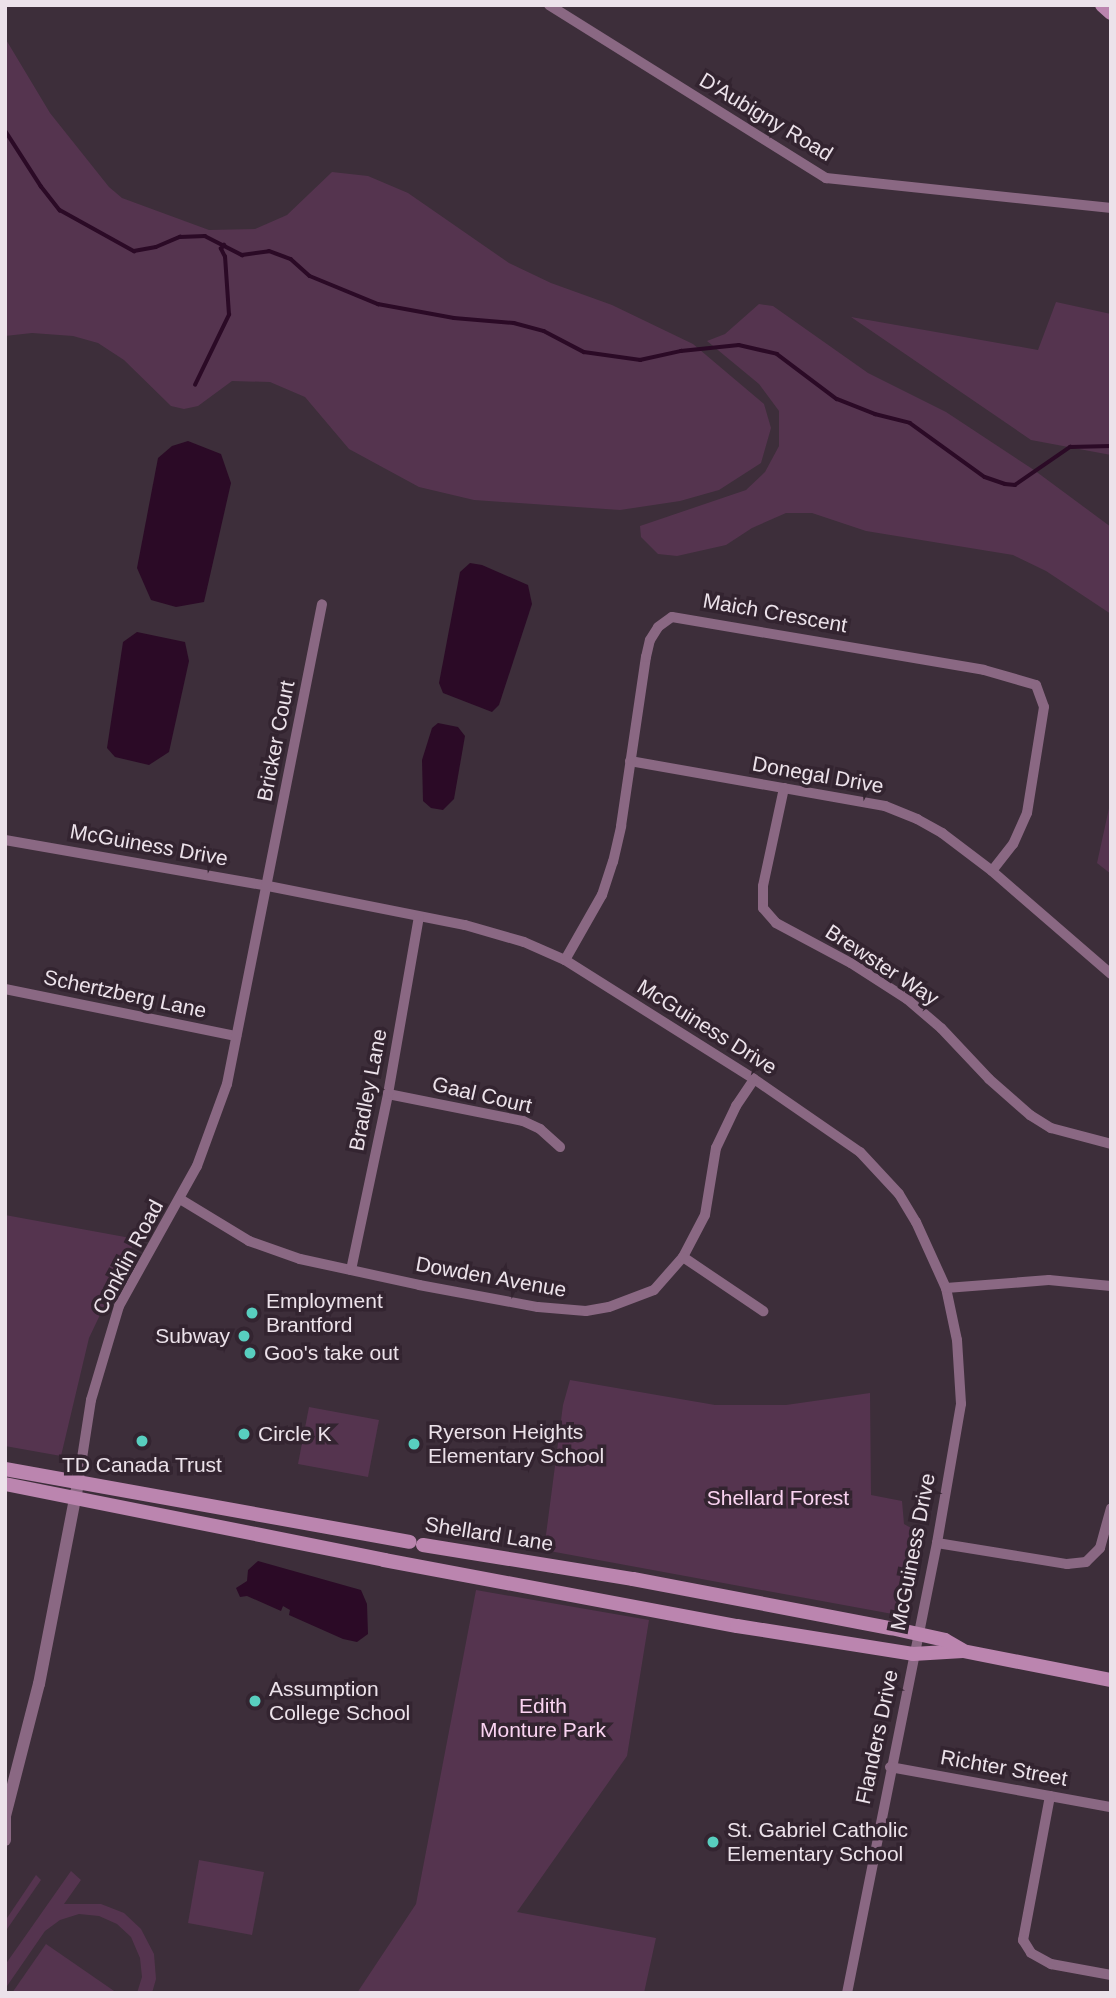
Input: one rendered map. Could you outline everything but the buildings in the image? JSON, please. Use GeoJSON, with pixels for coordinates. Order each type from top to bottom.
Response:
{"type":"FeatureCollection","features":[{"type":"Feature","properties":{"kind":"main road"},"geometry":{"type":"LineString","coordinates":[[1102,5],[1111,13]]}},
{"type":"Feature","properties":{"kind":"main road","name":"Shellard Lane"},"geometry":{"type":"LineString","coordinates":[[5,1469],[416,1544],[633,1579],[945,1640],[963,1651]]}},
{"type":"Feature","properties":{"kind":"main road","name":"Shellard Lane"},"geometry":{"type":"LineString","coordinates":[[5,1484],[737,1626],[913,1654],[963,1651],[1111,1680]]}},
{"type":"Feature","properties":{"kind":"street","name":"D'Aubigny Road"},"geometry":{"type":"LineString","coordinates":[[549,5],[826,178],[1111,208]]}},
{"type":"Feature","properties":{"kind":"street","name":"Bricker Court"},"geometry":{"type":"LineString","coordinates":[[268,886],[322,604]]}},
{"type":"Feature","properties":{"kind":"street","name":"Maich Crescent"},"geometry":{"type":"LineString","coordinates":[[565,960],[602,895],[609,873],[621,826],[650,640],[663,621],[672,617],[1017,677],[1036,685],[1044,707],[1027,813],[1013,844],[992,871]]}},
{"type":"Feature","properties":{"kind":"street","name":"Donegal Drive"},"geometry":{"type":"LineString","coordinates":[[630,761],[886,806],[942,833],[992,871],[1111,974]]}},
{"type":"Feature","properties":{"kind":"street","name":"Brewster Way"},"geometry":{"type":"LineString","coordinates":[[784,788],[763,886],[763,908],[776,923],[851,963],[907,999],[941,1028],[989,1079],[1030,1115],[1051,1128],[1111,1144]]}},
{"type":"Feature","properties":{"kind":"street","name":"McGuiness Drive"},"geometry":{"type":"LineString","coordinates":[[5,840],[268,886],[501,934],[565,960],[754,1079],[875,1166],[899,1195],[916,1222],[946,1288],[957,1340],[961,1404],[937,1543],[913,1654]]}},
{"type":"Feature","properties":{"kind":"street","name":"Conklin Road"},"geometry":{"type":"LineString","coordinates":[[5,1840],[8,1834],[5,1817],[36,1696],[76,1499],[91,1400],[119,1306],[180,1199],[210,1136],[227,1084],[268,886]]}},
{"type":"Feature","properties":{"kind":"street","name":"Bradley Lane"},"geometry":{"type":"LineString","coordinates":[[351,1270],[388,1094],[419,917]]}},
{"type":"Feature","properties":{"kind":"street","name":"Schertzberg Lane"},"geometry":{"type":"LineString","coordinates":[[5,989],[236,1037]]}},
{"type":"Feature","properties":{"kind":"street","name":"Dowden Avenue"},"geometry":{"type":"LineString","coordinates":[[180,1199],[249,1241],[273,1251],[351,1270],[538,1307],[586,1311],[634,1299],[654,1290],[683,1256],[705,1215],[716,1147],[736,1106],[754,1079]]}},
{"type":"Feature","properties":{"kind":"street","name":"Gaal Court"},"geometry":{"type":"LineString","coordinates":[[388,1094],[523,1121],[540,1129],[561,1147]]}},
{"type":"Feature","properties":{"kind":"street"},"geometry":{"type":"LineString","coordinates":[[683,1256],[763,1311]]}},
{"type":"Feature","properties":{"kind":"street"},"geometry":{"type":"LineString","coordinates":[[946,1288],[1049,1280],[1111,1286]]}},
{"type":"Feature","properties":{"kind":"street"},"geometry":{"type":"LineString","coordinates":[[937,1543],[1066,1564],[1086,1562],[1100,1548],[1111,1508]]}},
{"type":"Feature","properties":{"kind":"street","name":"Flanders Drive"},"geometry":{"type":"LineString","coordinates":[[847,1993],[913,1654]]}},
{"type":"Feature","properties":{"kind":"street","name":"Richter Street"},"geometry":{"type":"LineString","coordinates":[[890,1767],[1111,1807]]}},
{"type":"Feature","properties":{"kind":"street"},"geometry":{"type":"LineString","coordinates":[[1050,1796],[1023,1940],[1031,1953],[1051,1965],[1111,1975]]}},
{"type":"Feature","properties":{"kind":"green space"},"geometry":{"type":"Polygon","coordinates":[[[5,38],[50,113],[109,187],[122,198],[209,230],[255,229],[287,215],[332,172],[368,176],[408,193],[509,263],[551,283],[612,305],[693,344],[764,404],[771,428],[761,463],[719,490],[680,501],[620,510],[474,500],[419,487],[349,449],[305,397],[270,382],[232,381],[198,406],[184,409],[171,406],[124,360],[98,343],[73,336],[32,333],[5,336],[5,38]]]}},
{"type":"Feature","properties":{"kind":"green space"},"geometry":{"type":"Polygon","coordinates":[[[1056,302],[1111,314],[1111,455],[1031,440],[851,317],[1038,350],[1056,302]]]}},
{"type":"Feature","properties":{"kind":"green space"},"geometry":{"type":"Polygon","coordinates":[[[759,304],[773,306],[868,373],[946,412],[1034,470],[1111,527],[1111,614],[1046,571],[1013,555],[866,531],[812,513],[786,513],[752,528],[726,545],[677,556],[658,554],[641,537],[640,526],[746,490],[765,472],[779,446],[779,411],[759,384],[707,341],[725,334],[759,304]]]}},
{"type":"Feature","properties":{"kind":"green space"},"geometry":{"type":"Polygon","coordinates":[[[1111,799],[1111,874],[1097,863],[1111,799]]]}},
{"type":"Feature","properties":{"kind":"green space"},"geometry":{"type":"Polygon","coordinates":[[[5,1215],[136,1239],[89,1338],[61,1456],[5,1446],[5,1215]]]}},
{"type":"Feature","properties":{"kind":"green space","name":"Shellard Forest"},"geometry":{"type":"Polygon","coordinates":[[[570,1380],[715,1405],[786,1405],[870,1393],[871,1495],[902,1501],[904,1524],[920,1533],[907,1606],[898,1615],[544,1550],[563,1405],[570,1380]]]}},
{"type":"Feature","properties":{"kind":"green space"},"geometry":{"type":"Polygon","coordinates":[[[309,1407],[379,1420],[368,1477],[298,1464],[309,1407]]]}},
{"type":"Feature","properties":{"kind":"green space","name":"Edith Monture Park"},"geometry":{"type":"Polygon","coordinates":[[[476,1590],[649,1620],[627,1756],[517,1912],[656,1938],[644,1993],[357,1993],[416,1904],[476,1590]]]}},
{"type":"Feature","properties":{"kind":"green space"},"geometry":{"type":"Polygon","coordinates":[[[199,1860],[264,1872],[252,1935],[188,1923],[199,1860]]]}},
{"type":"Feature","properties":{"kind":"green space"},"geometry":{"type":"Polygon","coordinates":[[[71,1871],[81,1880],[64,1904],[101,1904],[124,1913],[141,1929],[154,1954],[156,1979],[152,1993],[137,1993],[142,1977],[140,1958],[131,1937],[117,1924],[99,1916],[79,1914],[60,1920],[45,1931],[5,1989],[5,1965],[71,1871]]]}},
{"type":"Feature","properties":{"kind":"green space"},"geometry":{"type":"Polygon","coordinates":[[[36,1875],[41,1880],[5,1932],[5,1921],[36,1875]]]}},
{"type":"Feature","properties":{"kind":"green space"},"geometry":{"type":"Polygon","coordinates":[[[46,1944],[117,1993],[12,1993],[46,1944]]]}},
{"type":"Feature","properties":{"kind":"shaded area"},"geometry":{"type":"Polygon","coordinates":[[[188,441],[221,454],[231,483],[204,602],[176,607],[151,600],[137,568],[158,458],[172,446],[188,441]]]}},
{"type":"Feature","properties":{"kind":"shaded area"},"geometry":{"type":"Polygon","coordinates":[[[470,563],[482,565],[528,585],[532,604],[499,705],[492,712],[443,693],[439,683],[460,572],[470,563]]]}},
{"type":"Feature","properties":{"kind":"shaded area"},"geometry":{"type":"Polygon","coordinates":[[[137,632],[185,642],[189,661],[169,752],[149,765],[115,757],[107,748],[123,642],[137,632]]]}},
{"type":"Feature","properties":{"kind":"shaded area"},"geometry":{"type":"Polygon","coordinates":[[[438,723],[458,727],[465,736],[454,799],[443,810],[431,808],[423,801],[422,760],[432,728],[438,723]]]}},
{"type":"Feature","properties":{"kind":"shaded area"},"geometry":{"type":"Polygon","coordinates":[[[258,1561],[361,1590],[367,1604],[368,1634],[357,1642],[343,1639],[289,1615],[290,1610],[283,1606],[281,1611],[247,1596],[240,1597],[236,1588],[247,1581],[248,1570],[258,1561]]]}},
{"type":"Feature","properties":{"kind":"waterway"},"geometry":{"type":"LineString","coordinates":[[5,130],[60,210],[134,251],[156,247],[180,237],[205,236],[242,255],[269,251],[291,259],[310,276],[378,304],[454,318],[514,323],[544,331],[584,352],[640,360],[681,351],[739,345],[777,354],[837,399],[875,414],[910,423],[985,477],[1005,484],[1015,485],[1070,447],[1111,446]]}},
{"type":"Feature","properties":{"kind":"waterway"},"geometry":{"type":"LineString","coordinates":[[195,385],[229,315],[225,257],[221,249],[224,245]]}},
{"type":"Feature","properties":{"kind":"place","name":"Employment Brantford"},"geometry":{"type":"Point","coordinates":[252,1313]}},
{"type":"Feature","properties":{"kind":"place","name":"Subway"},"geometry":{"type":"Point","coordinates":[244,1336]}},
{"type":"Feature","properties":{"kind":"place","name":"Goo's take out"},"geometry":{"type":"Point","coordinates":[250,1353]}},
{"type":"Feature","properties":{"kind":"place","name":"Circle K"},"geometry":{"type":"Point","coordinates":[244,1434]}},
{"type":"Feature","properties":{"kind":"place","name":"TD Canada Trust"},"geometry":{"type":"Point","coordinates":[142,1441]}},
{"type":"Feature","properties":{"kind":"place","name":"Ryerson Heights Elementary School"},"geometry":{"type":"Point","coordinates":[414,1444]}},
{"type":"Feature","properties":{"kind":"place","name":"Assumption College School"},"geometry":{"type":"Point","coordinates":[255,1701]}},
{"type":"Feature","properties":{"kind":"place","name":"St. Gabriel Catholic Elementary School"},"geometry":{"type":"Point","coordinates":[713,1842]}}]}
